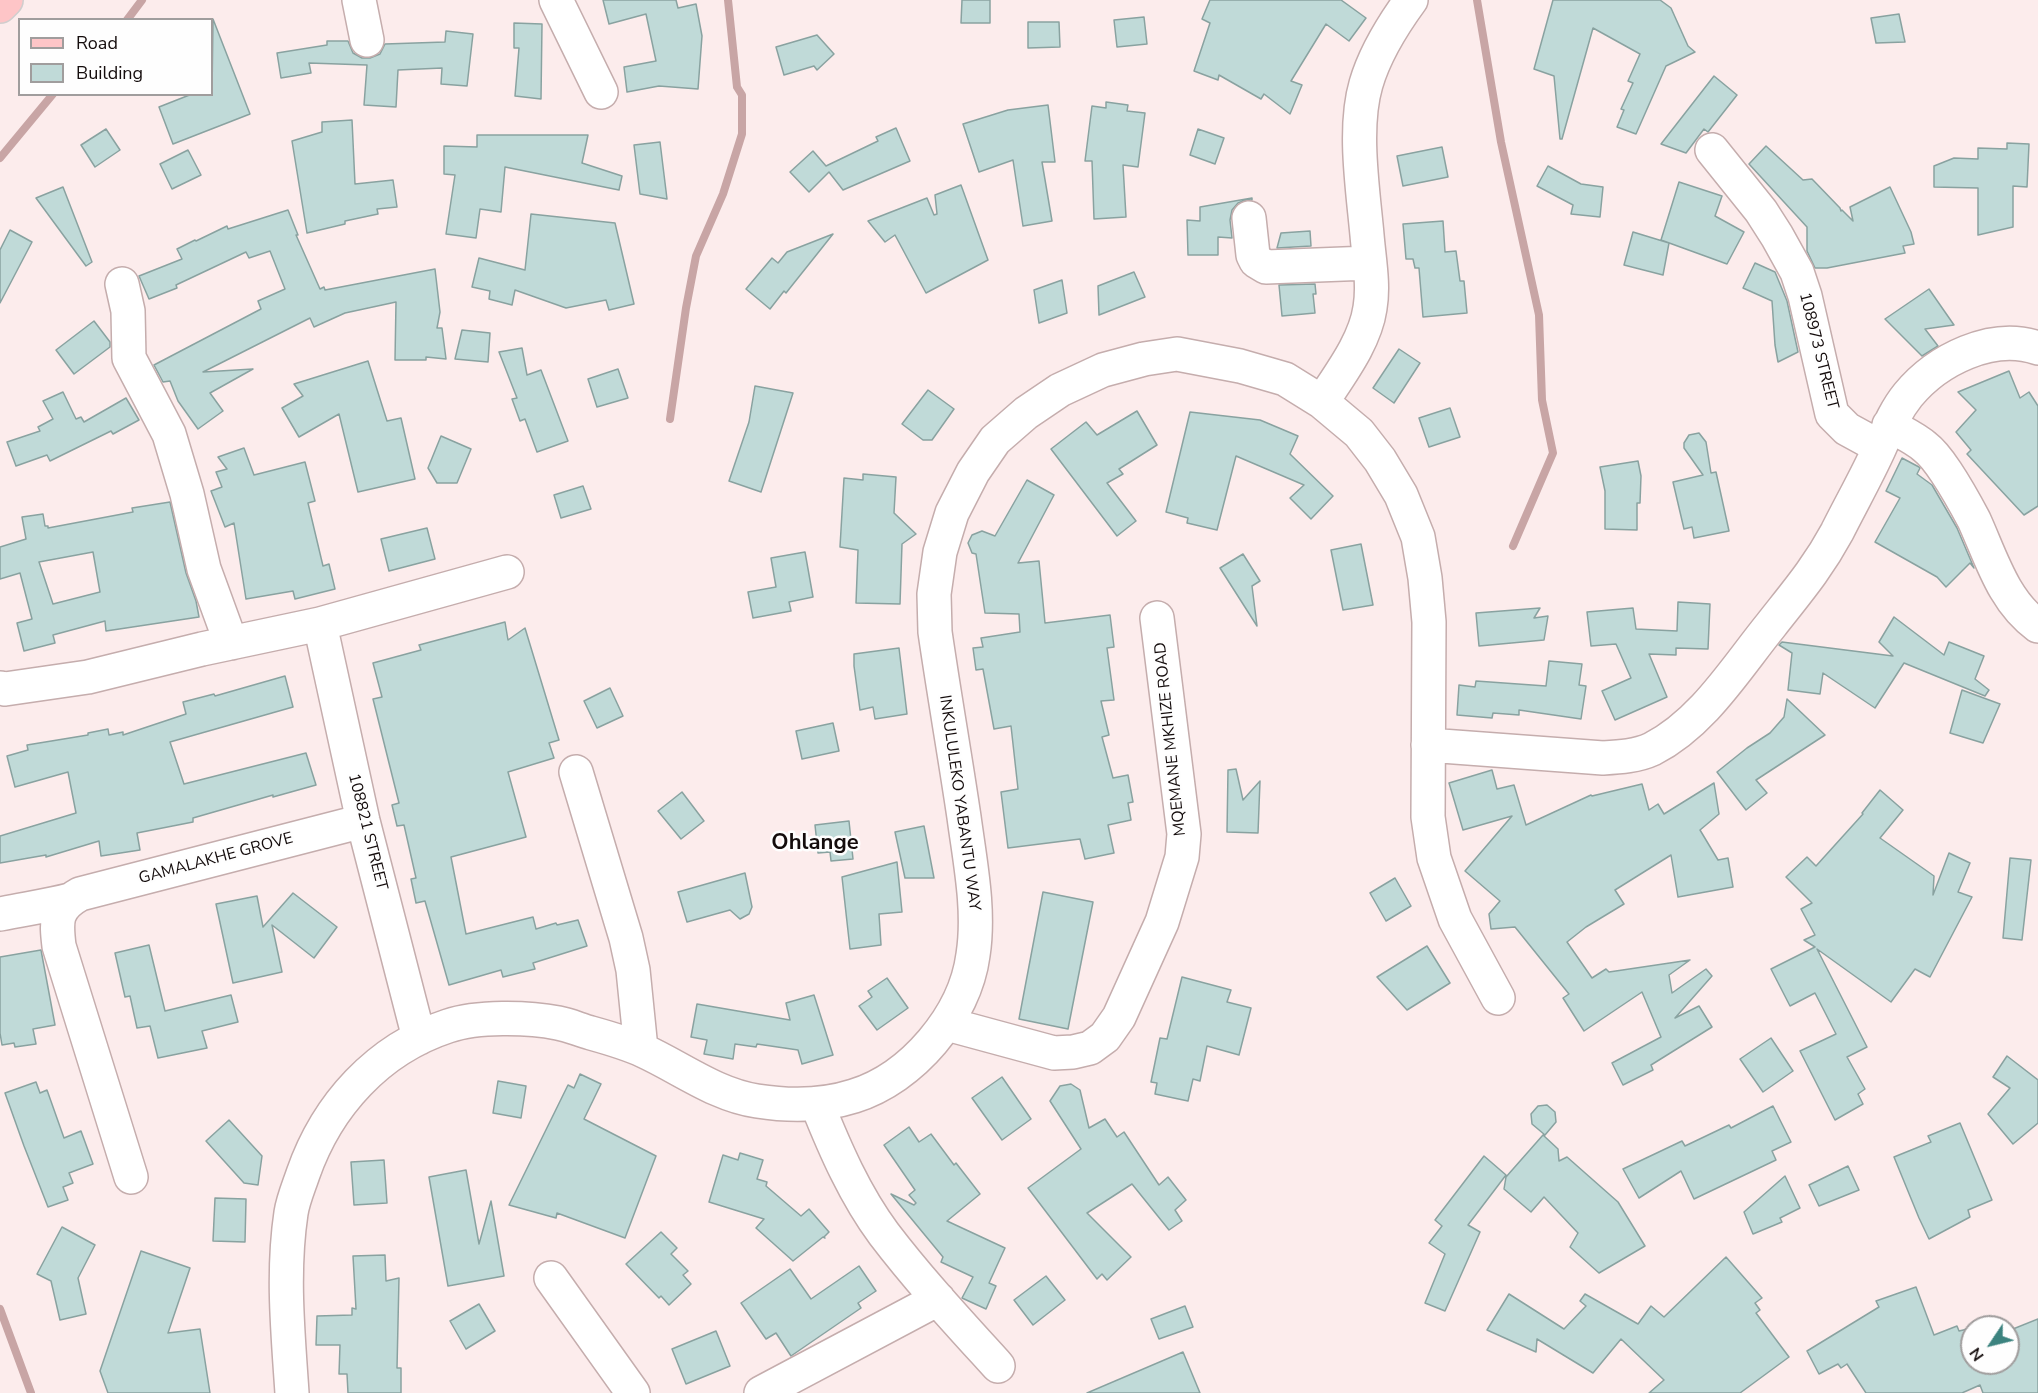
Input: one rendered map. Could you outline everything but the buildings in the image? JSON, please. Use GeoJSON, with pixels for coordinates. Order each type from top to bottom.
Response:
{"type":"FeatureCollection","features":[{"type":"Feature","properties":{"kind":"main road"},"geometry":{"type":"LineString","coordinates":[[0,6],[6,0]]}},
{"type":"Feature","properties":{"kind":"street"},"geometry":{"type":"LineString","coordinates":[[359,0],[367,40]]}},
{"type":"Feature","properties":{"kind":"street"},"geometry":{"type":"LineString","coordinates":[[555,0],[601,92]]}},
{"type":"Feature","properties":{"kind":"street"},"geometry":{"type":"LineString","coordinates":[[1322,402],[1352,354],[1370,309],[1372,287],[1360,155],[1361,106],[1374,61],[1396,20],[1411,0]]}},
{"type":"Feature","properties":{"kind":"street","name":"108973 STREET"},"geometry":{"type":"LineString","coordinates":[[1712,150],[1761,211],[1778,236],[1797,272],[1806,296],[1832,414],[1847,429],[1925,446],[1954,484],[2008,593],[2028,619],[2038,626]]}},
{"type":"Feature","properties":{"kind":"street"},"geometry":{"type":"LineString","coordinates":[[1249,218],[1253,255],[1256,261],[1266,267],[1369,263]]}},
{"type":"Feature","properties":{"kind":"street"},"geometry":{"type":"LineString","coordinates":[[122,284],[128,311],[129,358],[169,434],[187,494],[204,569],[231,643]]}},
{"type":"Feature","properties":{"kind":"street"},"geometry":{"type":"LineString","coordinates":[[1428,745],[1603,758],[1630,756],[1651,749],[1676,734],[1722,687],[1811,576],[1832,542],[1898,408],[1918,384],[1956,358],[1989,346],[2011,344],[2038,348]]}},
{"type":"Feature","properties":{"kind":"street","name":"INKULULEKO YABANTU WAY"},"geometry":{"type":"LineString","coordinates":[[292,1393],[285,1269],[291,1209],[318,1135],[337,1105],[369,1070],[396,1050],[450,1025],[483,1020],[559,1023],[641,1049],[723,1092],[756,1101],[817,1104],[857,1096],[894,1076],[934,1040],[947,1024],[960,1001],[969,977],[974,954],[975,924],[970,863],[934,632],[934,594],[940,552],[952,513],[973,472],[995,440],[1026,413],[1060,390],[1103,370],[1144,358],[1177,354],[1240,366],[1285,379],[1322,402],[1359,433],[1380,460],[1401,495],[1418,537],[1425,578],[1429,622],[1428,817],[1434,858],[1455,919],[1498,998]]}},
{"type":"Feature","properties":{"kind":"street"},"geometry":{"type":"LineString","coordinates":[[0,688],[88,677],[320,624],[507,572]]}},
{"type":"Feature","properties":{"kind":"street","name":"MQEMANE MKHIZE ROAD"},"geometry":{"type":"LineString","coordinates":[[947,1024],[1054,1053],[1073,1053],[1089,1048],[1104,1037],[1119,1017],[1162,922],[1182,857],[1184,834],[1157,618]]}},
{"type":"Feature","properties":{"kind":"street","name":"108821 STREET"},"geometry":{"type":"LineString","coordinates":[[320,624],[363,821],[419,1038]]}},
{"type":"Feature","properties":{"kind":"street"},"geometry":{"type":"LineString","coordinates":[[576,772],[626,938],[633,970],[641,1049]]}},
{"type":"Feature","properties":{"kind":"street","name":"GAMALAKHE GROVE"},"geometry":{"type":"LineString","coordinates":[[0,914],[29,907],[48,906],[70,900],[80,894],[363,821]]}},
{"type":"Feature","properties":{"kind":"street"},"geometry":{"type":"LineString","coordinates":[[70,900],[58,916],[59,946],[131,1177]]}},
{"type":"Feature","properties":{"kind":"street"},"geometry":{"type":"LineString","coordinates":[[817,1104],[835,1148],[858,1194],[884,1233],[938,1299],[998,1366]]}},
{"type":"Feature","properties":{"kind":"street"},"geometry":{"type":"LineString","coordinates":[[551,1278],[633,1393]]}},
{"type":"Feature","properties":{"kind":"street"},"geometry":{"type":"LineString","coordinates":[[761,1393],[938,1299]]}},
{"type":"Feature","properties":{"kind":"waterway"},"geometry":{"type":"LineString","coordinates":[[128,18],[142,0]]}},
{"type":"Feature","properties":{"kind":"waterway"},"geometry":{"type":"LineString","coordinates":[[670,419],[696,256],[723,194],[742,134],[742,95],[737,87],[728,0]]}},
{"type":"Feature","properties":{"kind":"waterway"},"geometry":{"type":"LineString","coordinates":[[1477,0],[1501,142],[1539,315],[1542,400],[1553,453],[1513,546]]}},
{"type":"Feature","properties":{"kind":"waterway"},"geometry":{"type":"LineString","coordinates":[[0,158],[51,96]]}},
{"type":"Feature","properties":{"kind":"waterway"},"geometry":{"type":"LineString","coordinates":[[0,1309],[31,1393]]}},
{"type":"Feature","properties":{"kind":"district","name":"Ohlange"},"geometry":{"type":"Point","coordinates":[815,844]}}]}
